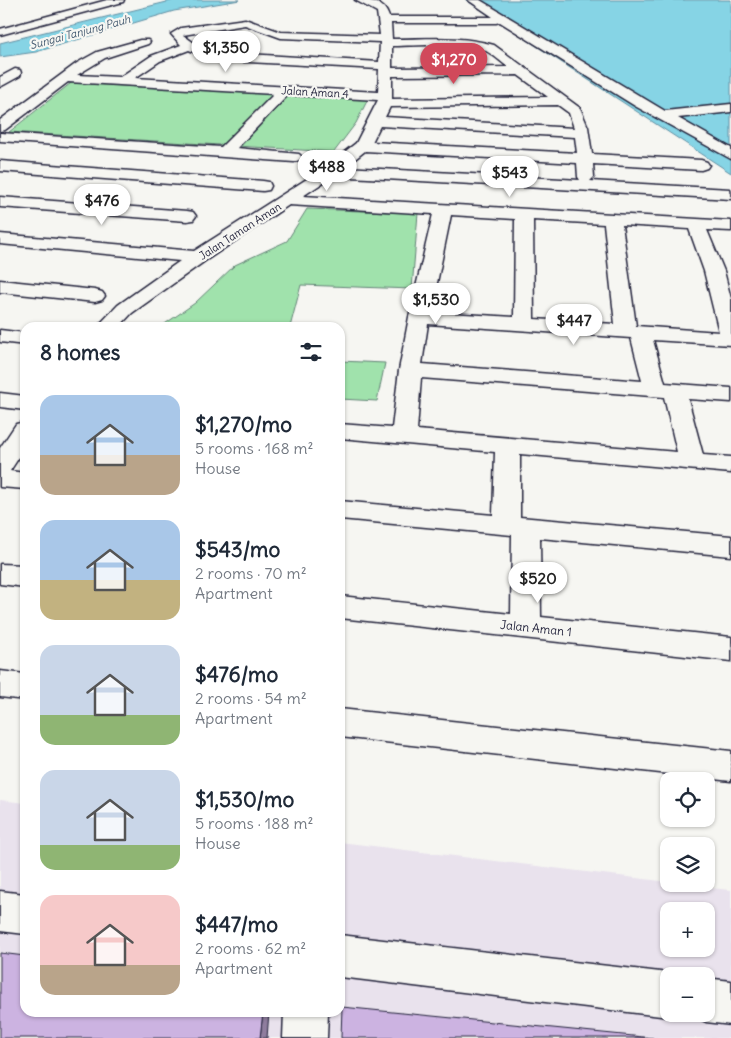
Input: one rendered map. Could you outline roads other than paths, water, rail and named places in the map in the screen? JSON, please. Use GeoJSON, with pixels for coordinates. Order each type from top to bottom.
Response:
{"type":"FeatureCollection","features":[{"type":"Feature","properties":{"kind":"street"},"geometry":{"type":"LineString","coordinates":[[0,32],[119,0]]}},
{"type":"Feature","properties":{"kind":"street"},"geometry":{"type":"LineString","coordinates":[[473,0],[663,116],[731,154]]}},
{"type":"Feature","properties":{"kind":"street"},"geometry":{"type":"LineString","coordinates":[[365,1],[387,1]]}},
{"type":"Feature","properties":{"kind":"street"},"geometry":{"type":"LineString","coordinates":[[365,1],[382,10],[385,20],[496,20]]}},
{"type":"Feature","properties":{"kind":"street","name":"Jalan Taman Aman"},"geometry":{"type":"LineString","coordinates":[[112,322],[125,309],[198,257],[330,171],[362,146],[376,121],[385,99],[385,20]]}},
{"type":"Feature","properties":{"kind":"street"},"geometry":{"type":"LineString","coordinates":[[522,71],[386,69],[214,56],[191,46],[179,37],[178,32],[245,22],[271,34],[480,44],[490,48],[522,71],[575,111],[580,120],[582,133],[590,218]]}},
{"type":"Feature","properties":{"kind":"street"},"geometry":{"type":"LineString","coordinates":[[0,127],[81,66],[101,55],[144,42]]}},
{"type":"Feature","properties":{"kind":"street"},"geometry":{"type":"LineString","coordinates":[[124,80],[148,61],[191,46]]}},
{"type":"Feature","properties":{"kind":"street"},"geometry":{"type":"LineString","coordinates":[[233,71],[244,59]]}},
{"type":"Feature","properties":{"kind":"street"},"geometry":{"type":"LineString","coordinates":[[0,83],[15,73]]}},
{"type":"Feature","properties":{"kind":"street","name":"Jalan Aman 4"},"geometry":{"type":"LineString","coordinates":[[65,78],[285,90],[385,99],[562,102]]}},
{"type":"Feature","properties":{"kind":"street"},"geometry":{"type":"LineString","coordinates":[[225,152],[285,90]]}},
{"type":"Feature","properties":{"kind":"street"},"geometry":{"type":"LineString","coordinates":[[663,116],[731,108]]}},
{"type":"Feature","properties":{"kind":"street"},"geometry":{"type":"LineString","coordinates":[[376,121],[582,133]]}},
{"type":"Feature","properties":{"kind":"street"},"geometry":{"type":"LineString","coordinates":[[0,137],[294,157]]}},
{"type":"Feature","properties":{"kind":"street"},"geometry":{"type":"LineString","coordinates":[[0,220],[89,143]]}},
{"type":"Feature","properties":{"kind":"street"},"geometry":{"type":"LineString","coordinates":[[362,146],[701,165]]}},
{"type":"Feature","properties":{"kind":"street"},"geometry":{"type":"LineString","coordinates":[[0,166],[263,186]]}},
{"type":"Feature","properties":{"kind":"street"},"geometry":{"type":"LineString","coordinates":[[330,171],[730,194]]}},
{"type":"Feature","properties":{"kind":"street"},"geometry":{"type":"LineString","coordinates":[[287,200],[731,226]]}},
{"type":"Feature","properties":{"kind":"street"},"geometry":{"type":"LineString","coordinates":[[0,202],[187,216]]}},
{"type":"Feature","properties":{"kind":"street"},"geometry":{"type":"LineString","coordinates":[[404,436],[410,370],[419,317],[443,210]]}},
{"type":"Feature","properties":{"kind":"street"},"geometry":{"type":"LineString","coordinates":[[524,215],[524,325]]}},
{"type":"Feature","properties":{"kind":"street"},"geometry":{"type":"LineString","coordinates":[[612,220],[633,332],[665,389],[692,462]]}},
{"type":"Feature","properties":{"kind":"street"},"geometry":{"type":"LineString","coordinates":[[419,317],[731,339],[714,271],[696,224]]}},
{"type":"Feature","properties":{"kind":"street"},"geometry":{"type":"LineString","coordinates":[[0,239],[198,257]]}},
{"type":"Feature","properties":{"kind":"street"},"geometry":{"type":"LineString","coordinates":[[0,286],[95,296]]}},
{"type":"Feature","properties":{"kind":"street"},"geometry":{"type":"LineString","coordinates":[[0,336],[20,338]]}},
{"type":"Feature","properties":{"kind":"street"},"geometry":{"type":"LineString","coordinates":[[410,370],[731,395]]}},
{"type":"Feature","properties":{"kind":"street"},"geometry":{"type":"LineString","coordinates":[[0,400],[20,402]]}},
{"type":"Feature","properties":{"kind":"street"},"geometry":{"type":"LineString","coordinates":[[345,431],[731,465]]}},
{"type":"Feature","properties":{"kind":"street"},"geometry":{"type":"LineString","coordinates":[[0,467],[20,437]]}},
{"type":"Feature","properties":{"kind":"street"},"geometry":{"type":"LineString","coordinates":[[508,446],[526,626]]}},
{"type":"Feature","properties":{"kind":"street"},"geometry":{"type":"LineString","coordinates":[[0,479],[20,481]]}},
{"type":"Feature","properties":{"kind":"street"},"geometry":{"type":"LineString","coordinates":[[345,510],[731,546]]}},
{"type":"Feature","properties":{"kind":"street"},"geometry":{"type":"LineString","coordinates":[[0,574],[20,576]]}},
{"type":"Feature","properties":{"kind":"street","name":"Jalan Aman 1"},"geometry":{"type":"LineString","coordinates":[[345,608],[731,649]]}},
{"type":"Feature","properties":{"kind":"street"},"geometry":{"type":"LineString","coordinates":[[0,684],[20,686]]}},
{"type":"Feature","properties":{"kind":"street"},"geometry":{"type":"LineString","coordinates":[[345,724],[731,766]]}},
{"type":"Feature","properties":{"kind":"street"},"geometry":{"type":"LineString","coordinates":[[0,911],[20,913]]}},
{"type":"Feature","properties":{"kind":"street"},"geometry":{"type":"LineString","coordinates":[[345,957],[660,994]]}},
{"type":"Feature","properties":{"kind":"street"},"geometry":{"type":"LineString","coordinates":[[715,1001],[731,1002]]}},
{"type":"Feature","properties":{"kind":"street"},"geometry":{"type":"LineString","coordinates":[[304,1038],[306,1017]]}},
{"type":"Feature","properties":{"kind":"water","name":"Sungai Tanjung Pauh"},"geometry":{"type":"Polygon","coordinates":[[[175,0],[240,0],[174,11],[36,52],[0,57],[0,43],[175,0]]]}},
{"type":"Feature","properties":{"kind":"water"},"geometry":{"type":"Polygon","coordinates":[[[466,0],[731,0],[731,173],[466,0]]]}}]}
